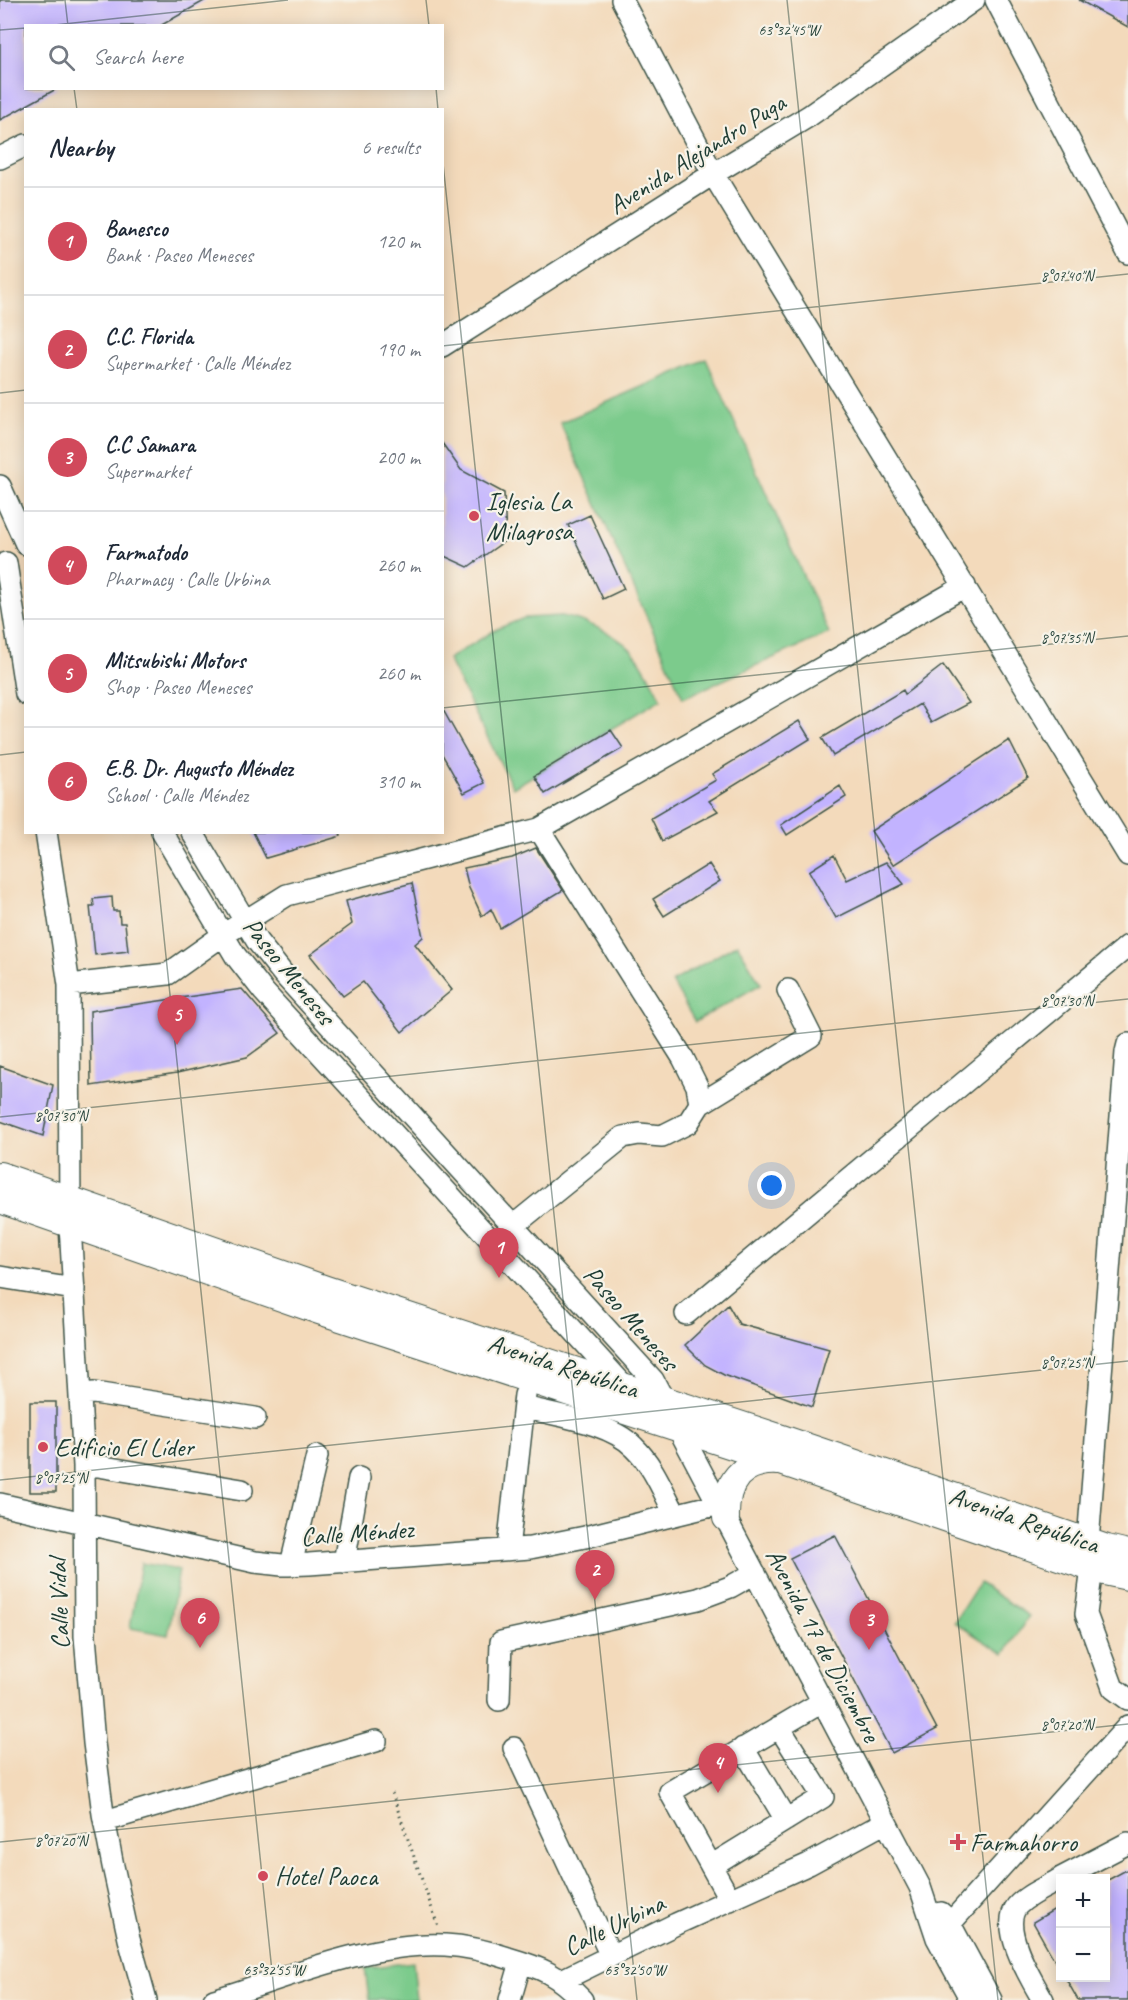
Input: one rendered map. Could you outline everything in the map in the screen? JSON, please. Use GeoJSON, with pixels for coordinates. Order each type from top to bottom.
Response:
{"type":"FeatureCollection","features":[{"type":"Feature","properties":{"kind":"main road","name":"Avenida República"},"geometry":{"type":"LineString","coordinates":[[0,1175],[70,1212],[319,1311],[779,1462],[1092,1568],[1128,1577]]}},
{"type":"Feature","properties":{"kind":"main road","name":"Avenida República"},"geometry":{"type":"LineString","coordinates":[[0,1200],[70,1212],[326,1290],[625,1386],[1088,1542],[1128,1553]]}},
{"type":"Feature","properties":{"kind":"main road"},"geometry":{"type":"LineString","coordinates":[[722,1511],[730,1485],[742,1471],[757,1463],[779,1462]]}},
{"type":"Feature","properties":{"kind":"street"},"geometry":{"type":"LineString","coordinates":[[622,0],[713,174],[1128,855]]}},
{"type":"Feature","properties":{"kind":"street","name":"Avenida Alejandro Puga"},"geometry":{"type":"LineString","coordinates":[[444,345],[808,116],[974,0]]}},
{"type":"Feature","properties":{"kind":"street"},"geometry":{"type":"LineString","coordinates":[[996,0],[1128,252]]}},
{"type":"Feature","properties":{"kind":"street"},"geometry":{"type":"LineString","coordinates":[[0,158],[24,146]]}},
{"type":"Feature","properties":{"kind":"street"},"geometry":{"type":"LineString","coordinates":[[0,486],[24,540]]}},
{"type":"Feature","properties":{"kind":"street"},"geometry":{"type":"LineString","coordinates":[[2,559],[24,554]]}},
{"type":"Feature","properties":{"kind":"street"},"geometry":{"type":"LineString","coordinates":[[2,559],[24,600]]}},
{"type":"Feature","properties":{"kind":"street"},"geometry":{"type":"LineString","coordinates":[[2,559],[24,683]]}},
{"type":"Feature","properties":{"kind":"street"},"geometry":{"type":"LineString","coordinates":[[69,985],[168,974],[223,934],[287,895],[539,829],[965,586]]}},
{"type":"Feature","properties":{"kind":"street"},"geometry":{"type":"LineString","coordinates":[[539,829],[683,1058],[697,1086],[700,1104]]}},
{"type":"Feature","properties":{"kind":"street","name":"Calle Vidal"},"geometry":{"type":"LineString","coordinates":[[46,834],[69,985],[70,1212],[84,1466],[85,1636],[94,1743],[105,1821],[122,1911],[146,2000]]}},
{"type":"Feature","properties":{"kind":"street","name":"Paseo Meneses"},"geometry":{"type":"LineString","coordinates":[[163,834],[235,955],[264,992],[625,1386],[679,1429]]}},
{"type":"Feature","properties":{"kind":"street","name":"Paseo Meneses"},"geometry":{"type":"LineString","coordinates":[[193,834],[263,949],[284,975],[639,1364],[664,1399],[679,1429]]}},
{"type":"Feature","properties":{"kind":"street"},"geometry":{"type":"LineString","coordinates":[[686,1314],[1118,963],[1128,946]]}},
{"type":"Feature","properties":{"kind":"street"},"geometry":{"type":"LineString","coordinates":[[513,1226],[622,1137],[639,1134],[662,1136],[688,1123],[700,1104],[811,1036],[788,990]]}},
{"type":"Feature","properties":{"kind":"street"},"geometry":{"type":"LineString","coordinates":[[1088,1542],[1128,1044]]}},
{"type":"Feature","properties":{"kind":"street"},"geometry":{"type":"LineString","coordinates":[[0,1277],[74,1289]]}},
{"type":"Feature","properties":{"kind":"street"},"geometry":{"type":"LineString","coordinates":[[508,1549],[527,1379]]}},
{"type":"Feature","properties":{"kind":"street"},"geometry":{"type":"LineString","coordinates":[[80,1394],[94,1393],[255,1418]]}},
{"type":"Feature","properties":{"kind":"street"},"geometry":{"type":"LineString","coordinates":[[524,1407],[593,1425],[625,1439],[643,1457],[655,1475],[675,1515]]}},
{"type":"Feature","properties":{"kind":"street","name":"Avenida 17 de Diciembre"},"geometry":{"type":"LineString","coordinates":[[679,1429],[947,1937],[991,2000]]}},
{"type":"Feature","properties":{"kind":"street"},"geometry":{"type":"LineString","coordinates":[[291,1565],[317,1456]]}},
{"type":"Feature","properties":{"kind":"street"},"geometry":{"type":"LineString","coordinates":[[84,1466],[98,1466],[242,1490]]}},
{"type":"Feature","properties":{"kind":"street"},"geometry":{"type":"LineString","coordinates":[[344,1562],[359,1478]]}},
{"type":"Feature","properties":{"kind":"street","name":"Calle Méndez"},"geometry":{"type":"LineString","coordinates":[[0,1503],[255,1562],[291,1565],[508,1549],[555,1543],[675,1515],[722,1511]]}},
{"type":"Feature","properties":{"kind":"street"},"geometry":{"type":"LineString","coordinates":[[1092,1568],[1086,1614],[1113,1688],[1128,1699]]}},
{"type":"Feature","properties":{"kind":"street"},"geometry":{"type":"LineString","coordinates":[[500,1700],[501,1642],[698,1599],[730,1587],[755,1573]]}},
{"type":"Feature","properties":{"kind":"street"},"geometry":{"type":"LineString","coordinates":[[730,1900],[670,1792],[822,1701]]}},
{"type":"Feature","properties":{"kind":"street"},"geometry":{"type":"LineString","coordinates":[[947,1937],[1128,1726]]}},
{"type":"Feature","properties":{"kind":"street"},"geometry":{"type":"LineString","coordinates":[[711,1866],[824,1797],[779,1727]]}},
{"type":"Feature","properties":{"kind":"street"},"geometry":{"type":"LineString","coordinates":[[105,1821],[376,1741]]}},
{"type":"Feature","properties":{"kind":"street"},"geometry":{"type":"LineString","coordinates":[[947,1937],[1128,1747]]}},
{"type":"Feature","properties":{"kind":"street"},"geometry":{"type":"LineString","coordinates":[[514,1748],[611,1956]]}},
{"type":"Feature","properties":{"kind":"street"},"geometry":{"type":"LineString","coordinates":[[744,1748],[786,1820]]}},
{"type":"Feature","properties":{"kind":"street","name":"Calle Urbina"},"geometry":{"type":"LineString","coordinates":[[214,2000],[362,1955],[397,1948],[444,1945],[489,1952],[537,1967],[562,1980],[809,1864],[886,1822]]}},
{"type":"Feature","properties":{"kind":"street"},"geometry":{"type":"LineString","coordinates":[[1070,1874],[1128,1843]]}},
{"type":"Feature","properties":{"kind":"street"},"geometry":{"type":"LineString","coordinates":[[1043,2000],[1014,1940],[1011,1922],[1013,1913],[1026,1899],[1056,1882]]}},
{"type":"Feature","properties":{"kind":"street","name":"Avenida 17 de Diciembre"},"geometry":{"type":"LineString","coordinates":[[947,1937],[971,2000]]}},
{"type":"Feature","properties":{"kind":"street"},"geometry":{"type":"LineString","coordinates":[[510,2000],[521,1962]]}},
{"type":"Feature","properties":{"kind":"street"},"geometry":{"type":"LineString","coordinates":[[562,1980],[582,2000]]}},
{"type":"Feature","properties":{"kind":"path"},"geometry":{"type":"LineString","coordinates":[[392,1793],[444,1945]]}},
{"type":"Feature","properties":{"kind":"green space"},"geometry":{"type":"Polygon","coordinates":[[[706,359],[829,633],[683,698],[560,423],[706,359]]]}},
{"type":"Feature","properties":{"kind":"green space"},"geometry":{"type":"Polygon","coordinates":[[[562,616],[593,626],[623,643],[638,658],[661,699],[513,788],[448,659],[497,629],[524,618],[562,616]]]}},
{"type":"Feature","properties":{"kind":"green space"},"geometry":{"type":"Polygon","coordinates":[[[737,944],[761,984],[695,1022],[672,982],[737,944]]]}},
{"type":"Feature","properties":{"kind":"green space"},"geometry":{"type":"Polygon","coordinates":[[[141,1563],[179,1570],[168,1635],[130,1628],[141,1563]]]}},
{"type":"Feature","properties":{"kind":"green space"},"geometry":{"type":"Polygon","coordinates":[[[979,1583],[1029,1616],[1004,1654],[954,1622],[979,1583]]]}},
{"type":"Feature","properties":{"kind":"green space"},"geometry":{"type":"Polygon","coordinates":[[[413,1962],[417,2000],[369,2000],[365,1968],[413,1962]]]}},
{"type":"Feature","properties":{"kind":"building"},"geometry":{"type":"Polygon","coordinates":[[[0,0],[206,0],[164,24],[24,24],[24,90],[54,90],[0,120],[0,0]]]}},
{"type":"Feature","properties":{"kind":"building"},"geometry":{"type":"Polygon","coordinates":[[[1079,0],[1128,0],[1128,27],[1079,0]]]}},
{"type":"Feature","properties":{"kind":"building","name":"Iglesia La Milagrosa"},"geometry":{"type":"Polygon","coordinates":[[[444,446],[461,470],[504,493],[506,540],[468,567],[444,556],[444,446]]]}},
{"type":"Feature","properties":{"kind":"building"},"geometry":{"type":"Polygon","coordinates":[[[590,515],[624,589],[603,599],[568,525],[590,515]]]}},
{"type":"Feature","properties":{"kind":"building"},"geometry":{"type":"Polygon","coordinates":[[[943,665],[969,703],[931,723],[920,704],[833,756],[822,738],[903,690],[905,694],[943,665]]]}},
{"type":"Feature","properties":{"kind":"building"},"geometry":{"type":"Polygon","coordinates":[[[444,712],[484,783],[464,793],[444,758],[444,712]]]}},
{"type":"Feature","properties":{"kind":"building"},"geometry":{"type":"Polygon","coordinates":[[[799,721],[810,739],[709,801],[718,811],[662,841],[651,818],[716,780],[712,774],[799,721]]]}},
{"type":"Feature","properties":{"kind":"building"},"geometry":{"type":"Polygon","coordinates":[[[611,730],[623,748],[545,794],[534,776],[611,730]]]}},
{"type":"Feature","properties":{"kind":"building"},"geometry":{"type":"Polygon","coordinates":[[[1009,740],[1028,778],[893,865],[871,831],[1009,740]]]}},
{"type":"Feature","properties":{"kind":"building"},"geometry":{"type":"Polygon","coordinates":[[[840,786],[846,797],[787,835],[781,825],[840,786]]]}},
{"type":"Feature","properties":{"kind":"building"},"geometry":{"type":"Polygon","coordinates":[[[254,834],[340,834],[341,836],[266,858],[254,834]]]}},
{"type":"Feature","properties":{"kind":"building"},"geometry":{"type":"Polygon","coordinates":[[[536,848],[563,890],[500,928],[491,909],[482,916],[469,888],[464,868],[512,858],[536,848]]]}},
{"type":"Feature","properties":{"kind":"building"},"geometry":{"type":"Polygon","coordinates":[[[834,855],[847,880],[886,862],[904,884],[836,918],[809,871],[834,855]]]}},
{"type":"Feature","properties":{"kind":"building"},"geometry":{"type":"Polygon","coordinates":[[[709,864],[720,881],[664,916],[653,899],[709,864]]]}},
{"type":"Feature","properties":{"kind":"building"},"geometry":{"type":"Polygon","coordinates":[[[412,883],[423,937],[415,944],[452,990],[402,1032],[363,982],[343,996],[310,955],[352,924],[346,901],[412,883]]]}},
{"type":"Feature","properties":{"kind":"building"},"geometry":{"type":"Polygon","coordinates":[[[112,897],[113,911],[119,911],[120,923],[125,923],[128,951],[95,955],[90,906],[94,906],[93,899],[112,897]]]}},
{"type":"Feature","properties":{"kind":"building"},"geometry":{"type":"Polygon","coordinates":[[[242,989],[280,1033],[247,1057],[177,1073],[91,1086],[90,1011],[242,989]]]}},
{"type":"Feature","properties":{"kind":"building"},"geometry":{"type":"Polygon","coordinates":[[[0,1066],[53,1085],[43,1136],[0,1121],[0,1066]]]}},
{"type":"Feature","properties":{"kind":"building"},"geometry":{"type":"Polygon","coordinates":[[[728,1305],[739,1324],[829,1349],[812,1407],[724,1375],[705,1365],[685,1345],[728,1305]]]}},
{"type":"Feature","properties":{"kind":"building","name":"Edificio El Líder"},"geometry":{"type":"Polygon","coordinates":[[[30,1402],[56,1402],[56,1492],[30,1492],[30,1402]]]}},
{"type":"Feature","properties":{"kind":"building"},"geometry":{"type":"Polygon","coordinates":[[[835,1535],[937,1729],[892,1753],[790,1558],[835,1535]]]}},
{"type":"Feature","properties":{"kind":"building"},"geometry":{"type":"Polygon","coordinates":[[[1128,1869],[1128,2000],[1078,2000],[1068,1982],[1110,1982],[1110,1879],[1128,1869]]]}},
{"type":"Feature","properties":{"kind":"building"},"geometry":{"type":"Polygon","coordinates":[[[1056,1908],[1056,1963],[1033,1922],[1056,1908]]]}},
{"type":"Feature","properties":{"kind":"place","name":"Iglesia La Milagrosa"},"geometry":{"type":"Point","coordinates":[474,516]}},
{"type":"Feature","properties":{"kind":"place","name":"Mitsubishi Motors"},"geometry":{"type":"Point","coordinates":[177,1045]}},
{"type":"Feature","properties":{"kind":"place","name":"Banesco"},"geometry":{"type":"Point","coordinates":[499,1278]}},
{"type":"Feature","properties":{"kind":"place","name":"Edificio El Líder"},"geometry":{"type":"Point","coordinates":[43,1447]}},
{"type":"Feature","properties":{"kind":"place","name":"C.C. Florida"},"geometry":{"type":"Point","coordinates":[595,1600]}},
{"type":"Feature","properties":{"kind":"place","name":"E.B. Dr. Augusto Méndez"},"geometry":{"type":"Point","coordinates":[200,1648]}},
{"type":"Feature","properties":{"kind":"place","name":"C.C Samara"},"geometry":{"type":"Point","coordinates":[869,1650]}},
{"type":"Feature","properties":{"kind":"place","name":"Farmatodo"},"geometry":{"type":"Point","coordinates":[718,1793]}},
{"type":"Feature","properties":{"kind":"place","name":"Farmahorro"},"geometry":{"type":"Point","coordinates":[958,1842]}},
{"type":"Feature","properties":{"kind":"place","name":"Hotel Paoca"},"geometry":{"type":"Point","coordinates":[263,1876]}}]}
